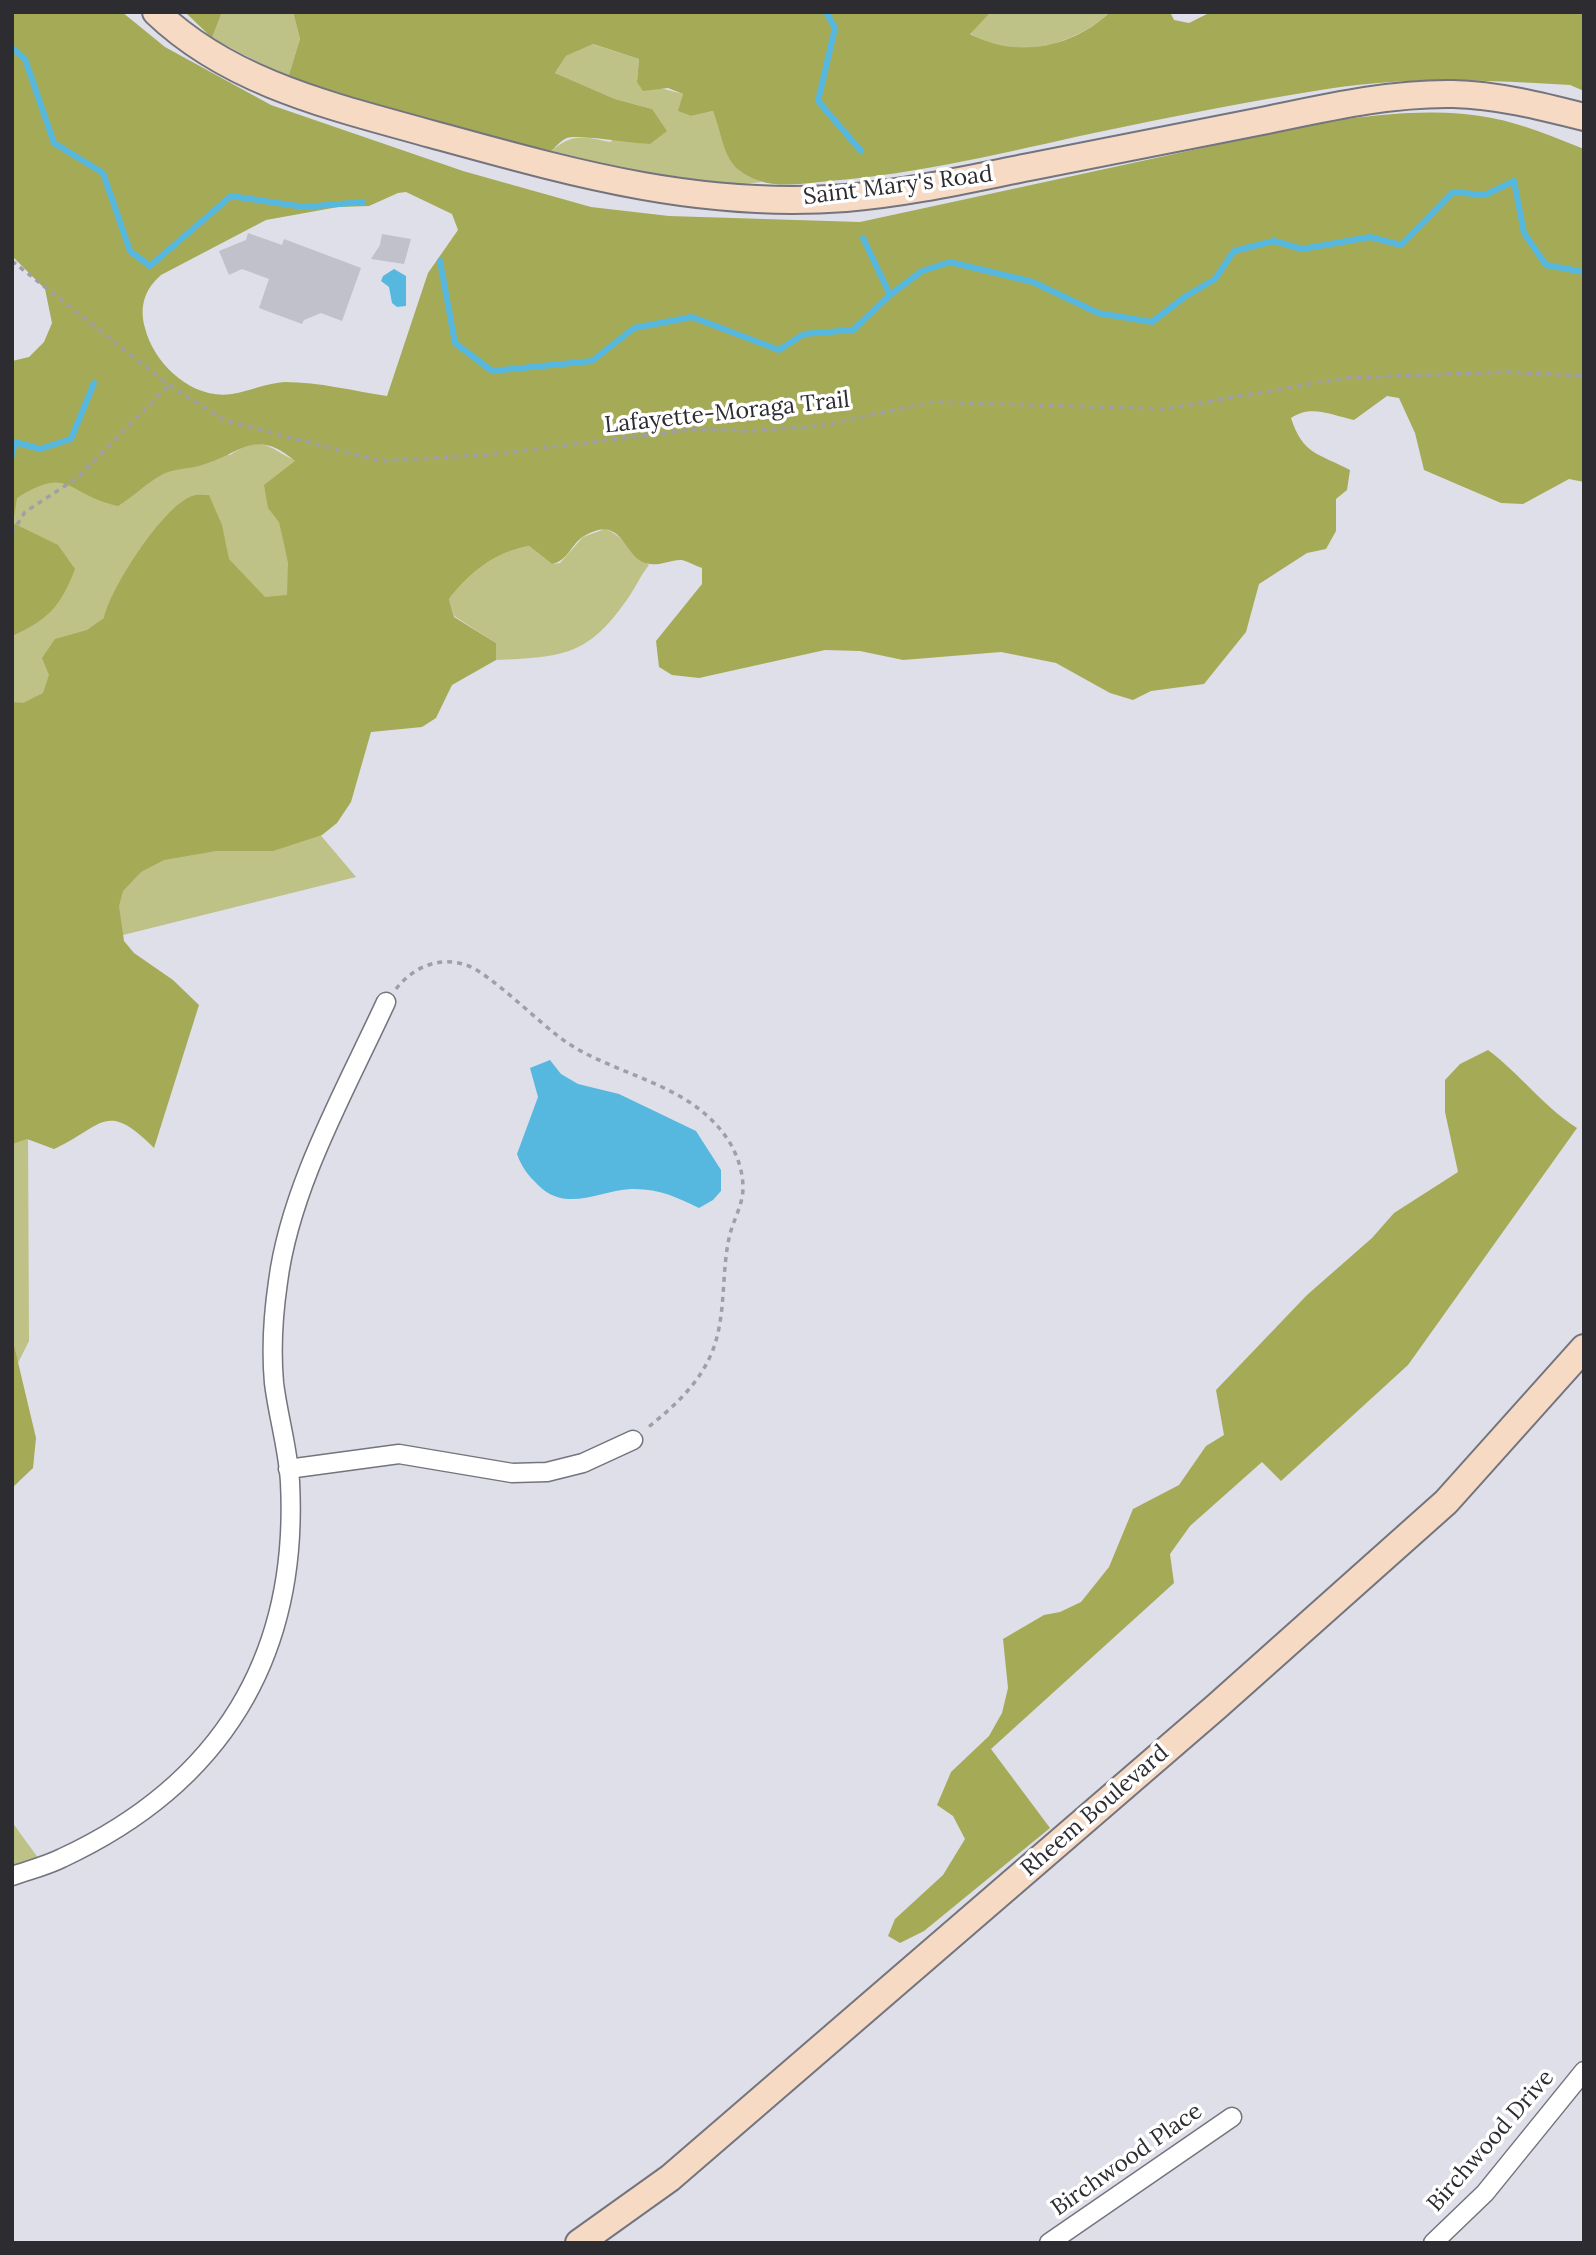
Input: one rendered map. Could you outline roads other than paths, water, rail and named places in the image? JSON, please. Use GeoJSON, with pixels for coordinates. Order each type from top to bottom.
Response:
{"type":"FeatureCollection","features":[{"type":"Feature","properties":{"kind":"street","name":"Saint Mary's Road"},"geometry":{"type":"LineString","coordinates":[[156,12],[215,57],[274,87],[298,95],[637,187],[714,198],[766,201],[849,198],[952,183],[1371,99],[1453,94],[1537,105],[1584,117]]}},
{"type":"Feature","properties":{"kind":"street"},"geometry":{"type":"LineString","coordinates":[[12,1877],[63,1858],[138,1815],[195,1766],[228,1727],[265,1661],[286,1584],[290,1557],[288,1469],[272,1353],[284,1243],[323,1139],[386,1002]]}},
{"type":"Feature","properties":{"kind":"street","name":"Rheem Boulevard"},"geometry":{"type":"LineString","coordinates":[[579,2243],[670,2178],[1216,1707],[1436,1511],[1584,1348]]}},
{"type":"Feature","properties":{"kind":"street"},"geometry":{"type":"LineString","coordinates":[[288,1469],[399,1454],[512,1473],[547,1472],[583,1464],[633,1440]]}},
{"type":"Feature","properties":{"kind":"street","name":"Birchwood Drive"},"geometry":{"type":"LineString","coordinates":[[1433,2243],[1485,2193],[1584,2071]]}},
{"type":"Feature","properties":{"kind":"street","name":"Birchwood Place"},"geometry":{"type":"LineString","coordinates":[[1049,2243],[1232,2117]]}},
{"type":"Feature","properties":{"kind":"water"},"geometry":{"type":"Polygon","coordinates":[[[394,269],[406,276],[406,306],[397,307],[392,303],[389,287],[381,281],[383,276],[394,269]]]}},
{"type":"Feature","properties":{"kind":"water"},"geometry":{"type":"Polygon","coordinates":[[[550,1060],[561,1074],[578,1084],[619,1094],[696,1131],[721,1170],[721,1191],[713,1200],[699,1208],[650,1190],[631,1189],[571,1199],[560,1198],[538,1185],[528,1174],[517,1154],[538,1097],[530,1068],[550,1060]]]}},
{"type":"Feature","properties":{"kind":"waterway"},"geometry":{"type":"LineString","coordinates":[[826,12],[835,28],[818,101],[861,151]]}},
{"type":"Feature","properties":{"kind":"waterway"},"geometry":{"type":"LineString","coordinates":[[12,48],[25,59],[54,143],[103,173],[130,251],[150,266],[231,196],[304,207],[363,202]]}},
{"type":"Feature","properties":{"kind":"waterway"},"geometry":{"type":"LineString","coordinates":[[440,261],[455,343],[492,371],[592,361],[634,328],[692,317],[779,350],[804,334],[853,330],[890,295],[922,271],[950,262],[1033,282],[1098,313],[1152,322],[1186,296],[1215,279],[1234,251],[1274,241],[1302,249],[1370,237],[1401,245],[1453,192],[1485,195],[1514,181],[1524,233],[1546,265],[1584,272]]}},
{"type":"Feature","properties":{"kind":"waterway"},"geometry":{"type":"LineString","coordinates":[[863,238],[890,295]]}},
{"type":"Feature","properties":{"kind":"waterway"},"geometry":{"type":"LineString","coordinates":[[12,455],[15,442],[40,449],[71,439],[94,383]]}}]}
